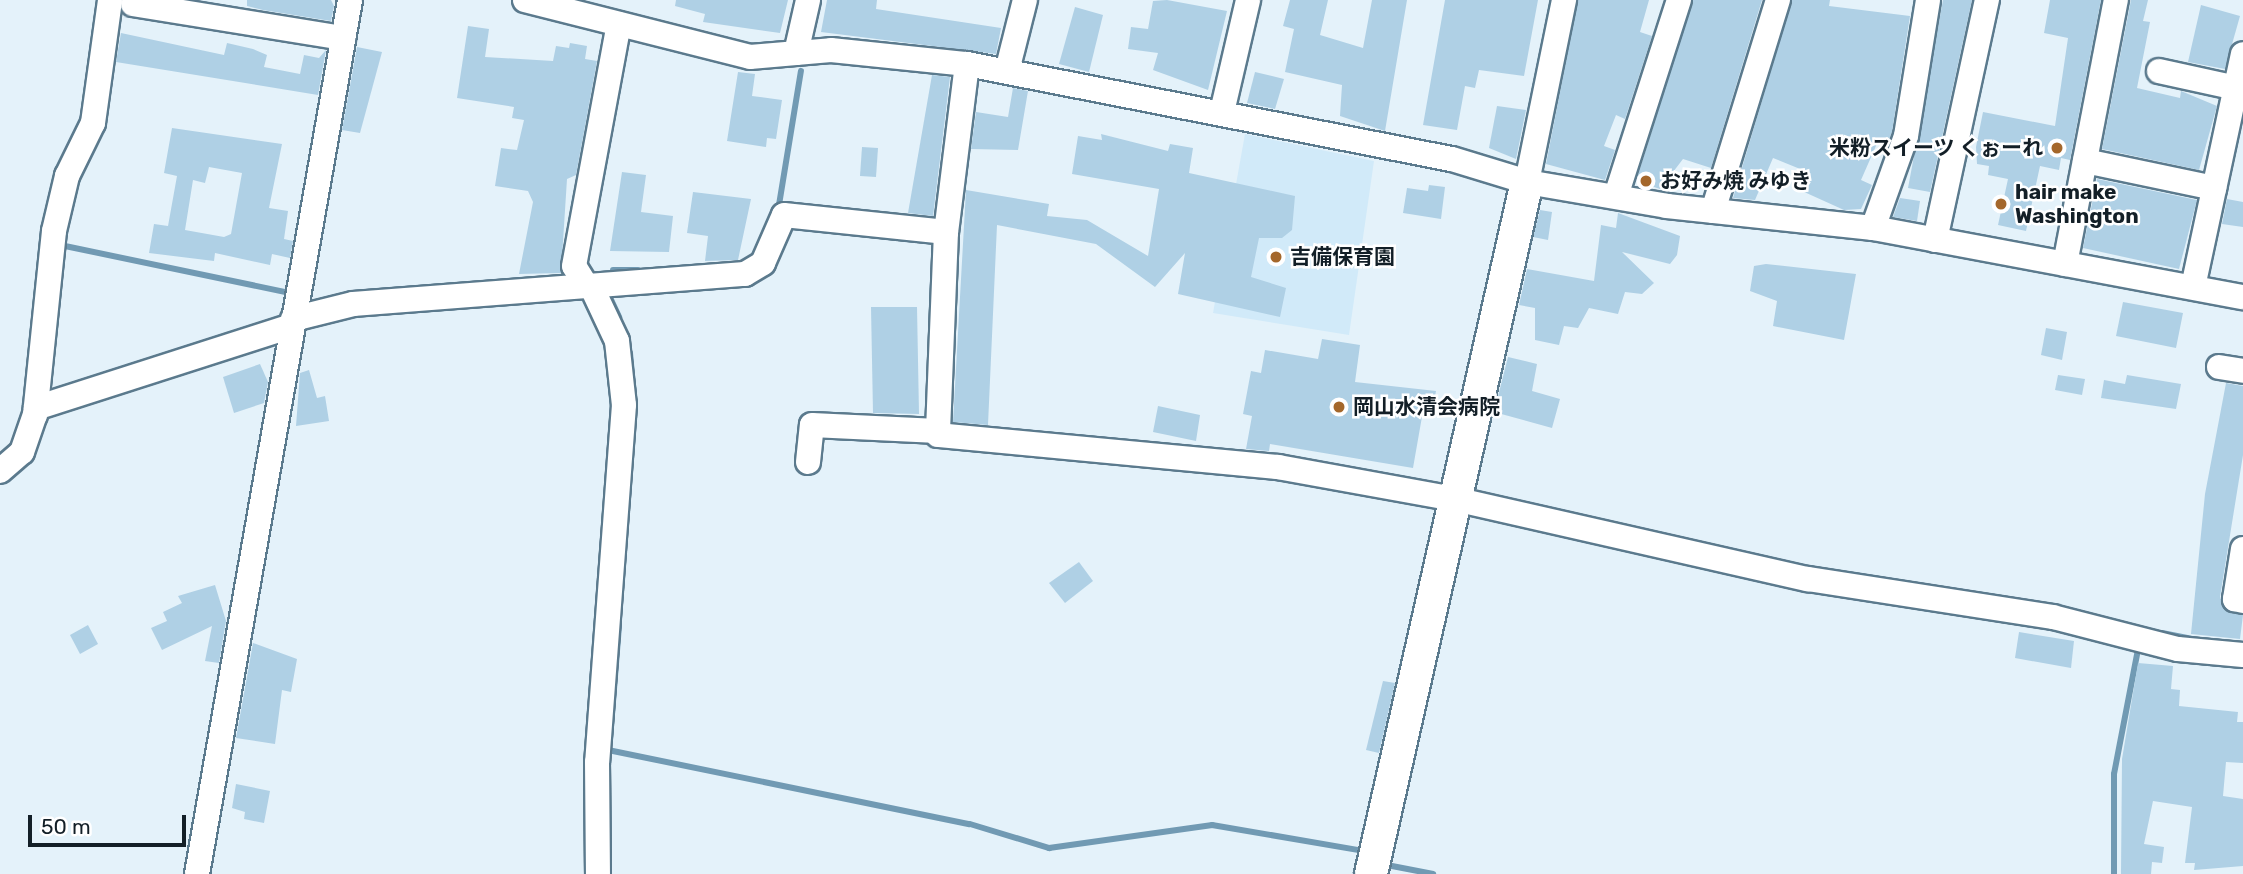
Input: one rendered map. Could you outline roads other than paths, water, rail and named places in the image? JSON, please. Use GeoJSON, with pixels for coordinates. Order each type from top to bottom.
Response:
{"type":"FeatureCollection","features":[{"type":"Feature","properties":{"kind":"street"},"geometry":{"type":"LineString","coordinates":[[197,874],[350,0]]}},
{"type":"Feature","properties":{"kind":"street"},"geometry":{"type":"LineString","coordinates":[[525,0],[750,57],[831,50],[967,64],[1452,159],[1527,182],[1713,211],[1873,228],[2243,297]]}},
{"type":"Feature","properties":{"kind":"street"},"geometry":{"type":"LineString","coordinates":[[796,53],[808,0]]}},
{"type":"Feature","properties":{"kind":"street"},"geometry":{"type":"LineString","coordinates":[[1007,71],[1026,0]]}},
{"type":"Feature","properties":{"kind":"street"},"geometry":{"type":"LineString","coordinates":[[1222,112],[1248,0]]}},
{"type":"Feature","properties":{"kind":"street"},"geometry":{"type":"LineString","coordinates":[[1371,874],[1459,500],[1564,0]]}},
{"type":"Feature","properties":{"kind":"street"},"geometry":{"type":"LineString","coordinates":[[1616,196],[1679,0]]}},
{"type":"Feature","properties":{"kind":"street"},"geometry":{"type":"LineString","coordinates":[[1713,211],[1778,0]]}},
{"type":"Feature","properties":{"kind":"street"},"geometry":{"type":"LineString","coordinates":[[1873,228],[1906,136],[1928,0]]}},
{"type":"Feature","properties":{"kind":"street"},"geometry":{"type":"LineString","coordinates":[[1935,240],[1987,0]]}},
{"type":"Feature","properties":{"kind":"street"},"geometry":{"type":"LineString","coordinates":[[2066,264],[2116,0]]}},
{"type":"Feature","properties":{"kind":"street"},"geometry":{"type":"LineString","coordinates":[[0,471],[22,452],[42,407],[54,231],[67,176],[93,123],[122,2],[344,38]]}},
{"type":"Feature","properties":{"kind":"street"},"geometry":{"type":"LineString","coordinates":[[598,874],[597,762],[624,405],[617,341],[591,283],[619,24]]}},
{"type":"Feature","properties":{"kind":"street"},"geometry":{"type":"LineString","coordinates":[[2193,288],[2243,54]]}},
{"type":"Feature","properties":{"kind":"street"},"geometry":{"type":"LineString","coordinates":[[938,431],[946,232],[967,64]]}},
{"type":"Feature","properties":{"kind":"street"},"geometry":{"type":"LineString","coordinates":[[2159,71],[2236,88]]}},
{"type":"Feature","properties":{"kind":"street"},"geometry":{"type":"LineString","coordinates":[[2085,161],[2214,188]]}},
{"type":"Feature","properties":{"kind":"street"},"geometry":{"type":"LineString","coordinates":[[42,407],[295,308],[591,283],[745,274],[763,263],[783,215],[946,232]]}},
{"type":"Feature","properties":{"kind":"street"},"geometry":{"type":"LineString","coordinates":[[808,462],[812,425],[938,431],[1278,467],[1459,500],[1808,579],[2053,617],[2142,640],[2243,655]]}},
{"type":"Feature","properties":{"kind":"street"},"geometry":{"type":"LineString","coordinates":[[2243,549],[2235,599],[2243,601]]}},
{"type":"Feature","properties":{"kind":"waterway"},"geometry":{"type":"LineString","coordinates":[[778,211],[801,71]]}},
{"type":"Feature","properties":{"kind":"waterway"},"geometry":{"type":"LineString","coordinates":[[65,246],[294,294]]}},
{"type":"Feature","properties":{"kind":"waterway"},"geometry":{"type":"LineString","coordinates":[[613,270],[638,270]]}},
{"type":"Feature","properties":{"kind":"waterway"},"geometry":{"type":"LineString","coordinates":[[607,291],[619,317]]}},
{"type":"Feature","properties":{"kind":"waterway"},"geometry":{"type":"LineString","coordinates":[[630,353],[634,395]]}},
{"type":"Feature","properties":{"kind":"waterway"},"geometry":{"type":"LineString","coordinates":[[610,740],[619,625]]}},
{"type":"Feature","properties":{"kind":"waterway"},"geometry":{"type":"LineString","coordinates":[[2162,633],[2193,639]]}},
{"type":"Feature","properties":{"kind":"waterway"},"geometry":{"type":"LineString","coordinates":[[2114,874],[2114,774],[2139,644]]}},
{"type":"Feature","properties":{"kind":"waterway"},"geometry":{"type":"LineString","coordinates":[[608,750],[970,824],[1049,848],[1212,825],[1359,850]]}},
{"type":"Feature","properties":{"kind":"waterway"},"geometry":{"type":"LineString","coordinates":[[1392,866],[1433,874]]}},
{"type":"Feature","properties":{"kind":"place","name":"米粉スイーツ くぉーれ"},"geometry":{"type":"Point","coordinates":[2057,148]}},
{"type":"Feature","properties":{"kind":"place","name":"お好み焼 みゆき"},"geometry":{"type":"Point","coordinates":[1646,181]}},
{"type":"Feature","properties":{"kind":"place","name":"hair make Washington"},"geometry":{"type":"Point","coordinates":[2001,204]}},
{"type":"Feature","properties":{"kind":"place","name":"吉備保育園"},"geometry":{"type":"Point","coordinates":[1276,257]}},
{"type":"Feature","properties":{"kind":"place","name":"岡山水清会病院"},"geometry":{"type":"Point","coordinates":[1339,407]}}]}
